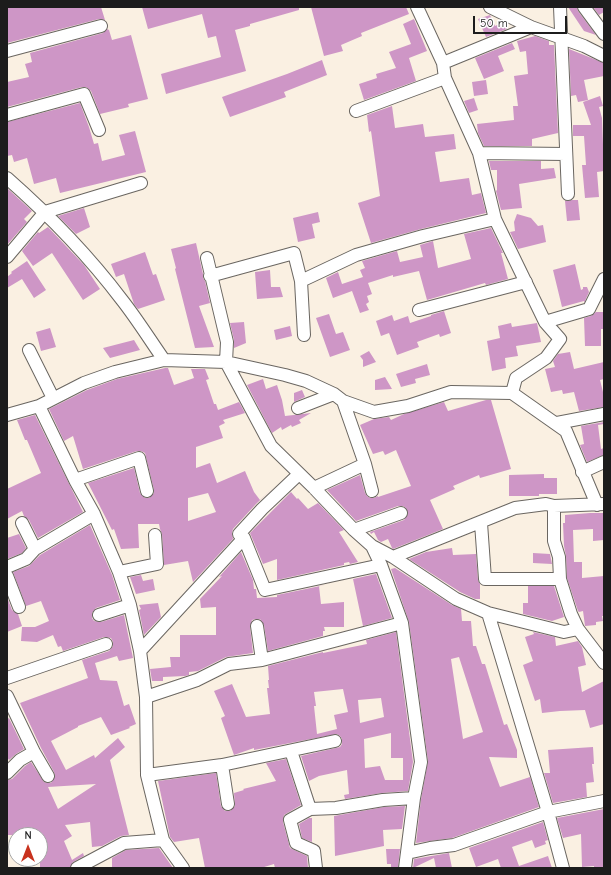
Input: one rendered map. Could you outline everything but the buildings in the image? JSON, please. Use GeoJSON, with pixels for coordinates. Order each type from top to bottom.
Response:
{"type":"FeatureCollection","features":[{"type":"Feature","properties":{"kind":"street"},"geometry":{"type":"LineString","coordinates":[[417,7],[443,63],[445,78],[479,154],[495,220],[545,322],[560,339],[546,358],[516,378],[512,393]]}},
{"type":"Feature","properties":{"kind":"street"},"geometry":{"type":"LineString","coordinates":[[490,7],[530,27],[584,46],[604,56]]}},
{"type":"Feature","properties":{"kind":"street"},"geometry":{"type":"LineString","coordinates":[[560,7],[568,194]]}},
{"type":"Feature","properties":{"kind":"street"},"geometry":{"type":"LineString","coordinates":[[584,7],[604,34]]}},
{"type":"Feature","properties":{"kind":"street"},"geometry":{"type":"LineString","coordinates":[[7,51],[101,26]]}},
{"type":"Feature","properties":{"kind":"street"},"geometry":{"type":"LineString","coordinates":[[443,63],[530,27]]}},
{"type":"Feature","properties":{"kind":"street"},"geometry":{"type":"LineString","coordinates":[[356,111],[445,78]]}},
{"type":"Feature","properties":{"kind":"street"},"geometry":{"type":"LineString","coordinates":[[7,115],[84,94],[99,130]]}},
{"type":"Feature","properties":{"kind":"street"},"geometry":{"type":"LineString","coordinates":[[479,154],[566,154]]}},
{"type":"Feature","properties":{"kind":"street"},"geometry":{"type":"LineString","coordinates":[[7,178],[45,212],[83,252],[122,300],[164,360]]}},
{"type":"Feature","properties":{"kind":"street"},"geometry":{"type":"LineString","coordinates":[[7,257],[45,212],[141,183]]}},
{"type":"Feature","properties":{"kind":"street"},"geometry":{"type":"LineString","coordinates":[[301,281],[356,255],[423,236],[495,220]]}},
{"type":"Feature","properties":{"kind":"street"},"geometry":{"type":"LineString","coordinates":[[210,276],[294,253],[301,281],[304,335]]}},
{"type":"Feature","properties":{"kind":"street"},"geometry":{"type":"LineString","coordinates":[[207,258],[210,276],[227,342],[226,362],[271,446],[354,530],[372,546],[393,557],[456,599],[488,613],[564,632],[578,629]]}},
{"type":"Feature","properties":{"kind":"street"},"geometry":{"type":"LineString","coordinates":[[545,322],[589,309],[604,279]]}},
{"type":"Feature","properties":{"kind":"street"},"geometry":{"type":"LineString","coordinates":[[419,310],[526,282]]}},
{"type":"Feature","properties":{"kind":"street"},"geometry":{"type":"LineString","coordinates":[[29,350],[54,398]]}},
{"type":"Feature","properties":{"kind":"street"},"geometry":{"type":"LineString","coordinates":[[7,415],[39,406],[84,382],[115,372],[164,360],[226,362],[306,381],[338,398],[374,412],[408,406],[451,392],[512,393],[566,431],[582,472],[601,504],[554,506],[546,504],[515,508],[393,557]]}},
{"type":"Feature","properties":{"kind":"street"},"geometry":{"type":"LineString","coordinates":[[298,408],[338,398]]}},
{"type":"Feature","properties":{"kind":"street"},"geometry":{"type":"LineString","coordinates":[[338,398],[365,464],[372,491]]}},
{"type":"Feature","properties":{"kind":"street"},"geometry":{"type":"LineString","coordinates":[[39,406],[75,480],[94,514],[120,572],[130,605],[140,651],[146,697],[146,775],[163,840],[182,868]]}},
{"type":"Feature","properties":{"kind":"street"},"geometry":{"type":"LineString","coordinates":[[556,423],[604,414]]}},
{"type":"Feature","properties":{"kind":"street"},"geometry":{"type":"LineString","coordinates":[[75,480],[138,458],[147,491]]}},
{"type":"Feature","properties":{"kind":"street"},"geometry":{"type":"LineString","coordinates":[[582,472],[604,462]]}},
{"type":"Feature","properties":{"kind":"street"},"geometry":{"type":"LineString","coordinates":[[314,488],[365,464]]}},
{"type":"Feature","properties":{"kind":"street"},"geometry":{"type":"LineString","coordinates":[[299,474],[262,509],[239,534],[244,538],[265,590],[381,564]]}},
{"type":"Feature","properties":{"kind":"street"},"geometry":{"type":"LineString","coordinates":[[554,506],[554,541],[559,557],[560,579],[571,614],[578,629],[604,663]]}},
{"type":"Feature","properties":{"kind":"street"},"geometry":{"type":"LineString","coordinates":[[354,530],[401,512]]}},
{"type":"Feature","properties":{"kind":"street"},"geometry":{"type":"LineString","coordinates":[[7,567],[26,559],[35,549],[94,514]]}},
{"type":"Feature","properties":{"kind":"street"},"geometry":{"type":"LineString","coordinates":[[22,522],[35,549]]}},
{"type":"Feature","properties":{"kind":"street"},"geometry":{"type":"LineString","coordinates":[[481,522],[485,579],[560,579]]}},
{"type":"Feature","properties":{"kind":"street"},"geometry":{"type":"LineString","coordinates":[[120,572],[157,564],[155,535]]}},
{"type":"Feature","properties":{"kind":"street"},"geometry":{"type":"LineString","coordinates":[[140,651],[244,538]]}},
{"type":"Feature","properties":{"kind":"street"},"geometry":{"type":"LineString","coordinates":[[372,546],[381,564],[402,623],[421,762],[414,798],[405,868]]}},
{"type":"Feature","properties":{"kind":"street"},"geometry":{"type":"LineString","coordinates":[[7,576],[19,607]]}},
{"type":"Feature","properties":{"kind":"street"},"geometry":{"type":"LineString","coordinates":[[99,615],[130,605]]}},
{"type":"Feature","properties":{"kind":"street"},"geometry":{"type":"LineString","coordinates":[[488,613],[548,812],[563,868]]}},
{"type":"Feature","properties":{"kind":"street"},"geometry":{"type":"LineString","coordinates":[[146,697],[197,680],[229,664],[262,660],[402,623]]}},
{"type":"Feature","properties":{"kind":"street"},"geometry":{"type":"LineString","coordinates":[[257,626],[262,660]]}},
{"type":"Feature","properties":{"kind":"street"},"geometry":{"type":"LineString","coordinates":[[7,678],[106,644]]}},
{"type":"Feature","properties":{"kind":"street"},"geometry":{"type":"LineString","coordinates":[[7,696],[34,752],[48,776]]}},
{"type":"Feature","properties":{"kind":"street"},"geometry":{"type":"LineString","coordinates":[[146,775],[222,765],[335,741]]}},
{"type":"Feature","properties":{"kind":"street"},"geometry":{"type":"LineString","coordinates":[[291,751],[310,809]]}},
{"type":"Feature","properties":{"kind":"street"},"geometry":{"type":"LineString","coordinates":[[7,773],[20,760],[34,752]]}},
{"type":"Feature","properties":{"kind":"street"},"geometry":{"type":"LineString","coordinates":[[222,765],[228,804]]}},
{"type":"Feature","properties":{"kind":"street"},"geometry":{"type":"LineString","coordinates":[[316,868],[314,851],[296,842],[290,820],[310,809],[336,808],[383,800],[414,798]]}},
{"type":"Feature","properties":{"kind":"street"},"geometry":{"type":"LineString","coordinates":[[407,853],[454,845],[548,812],[604,801]]}},
{"type":"Feature","properties":{"kind":"street"},"geometry":{"type":"LineString","coordinates":[[77,868],[124,843],[163,840]]}}]}
